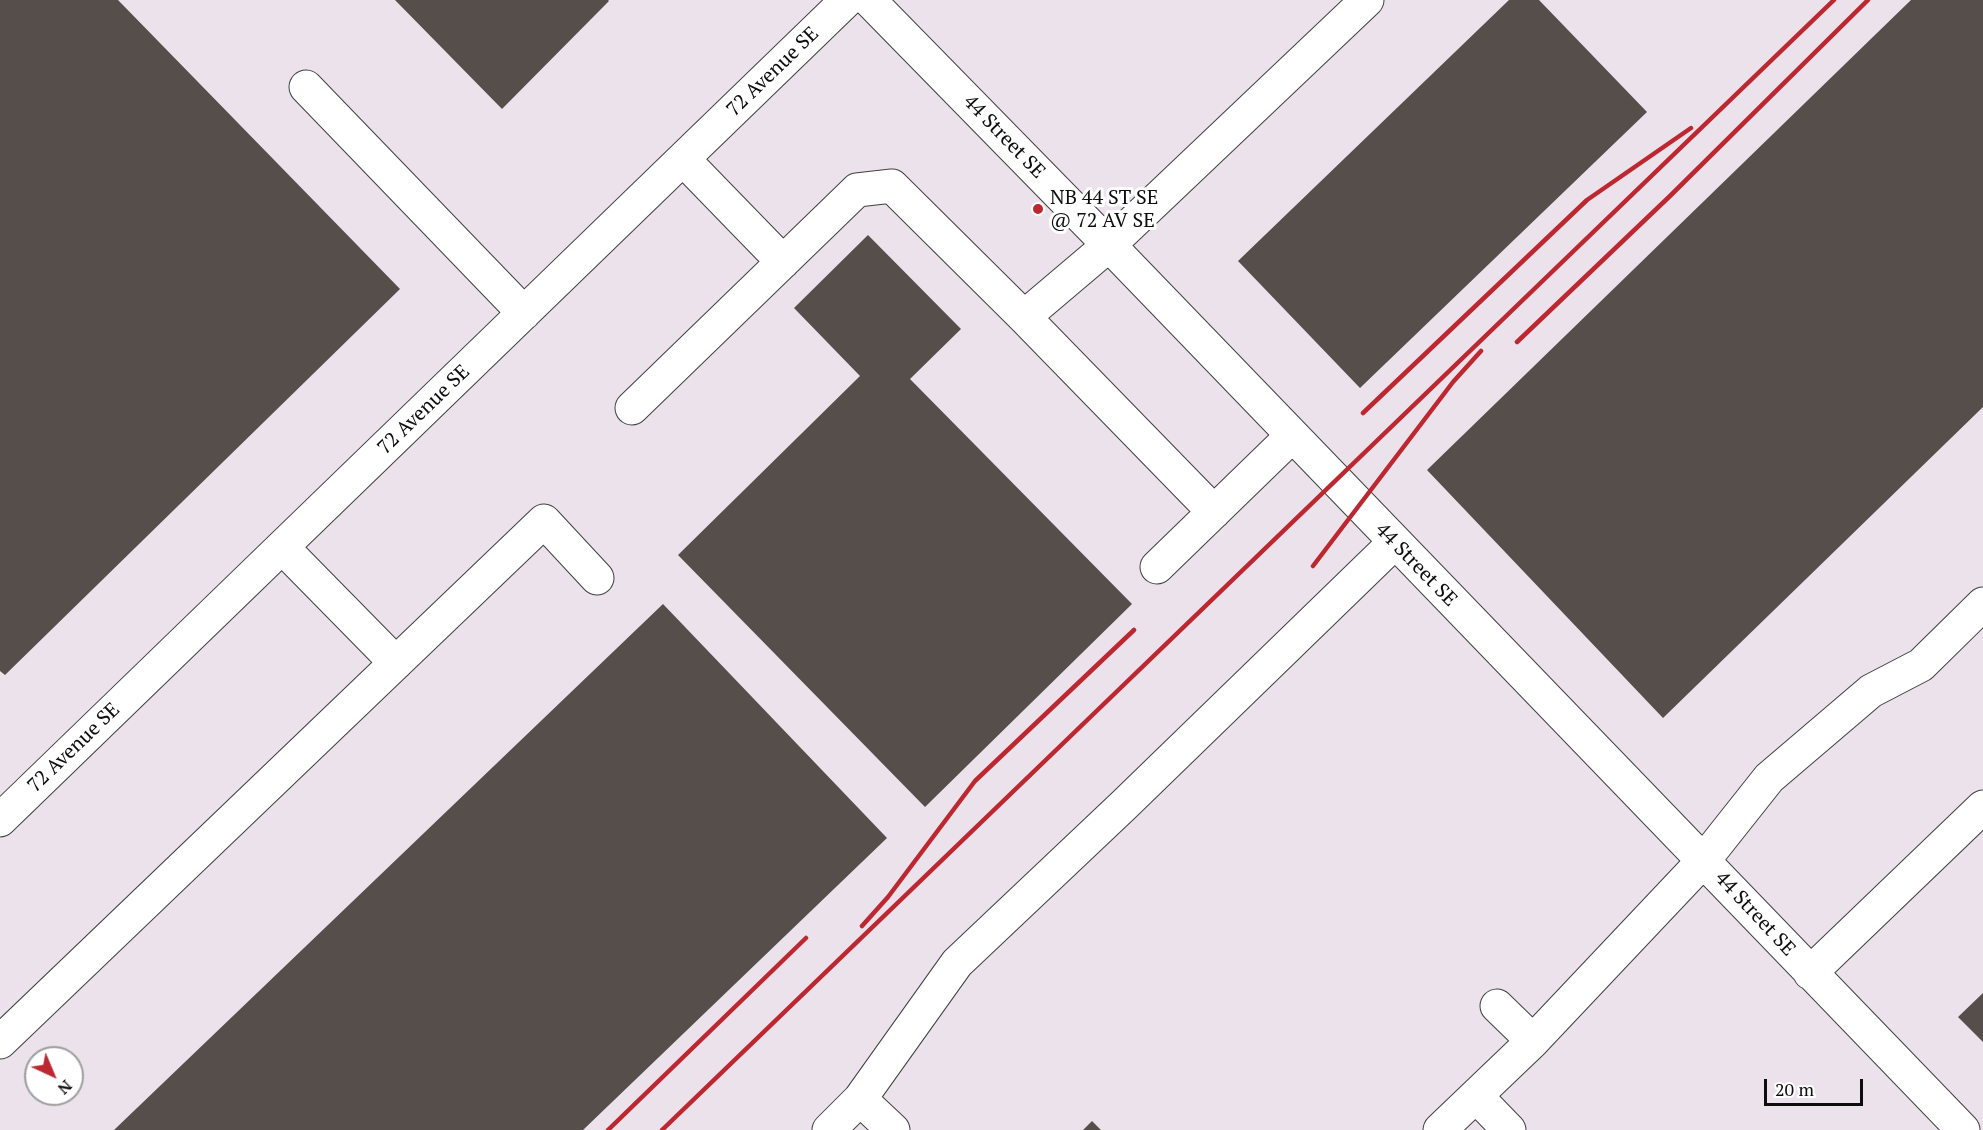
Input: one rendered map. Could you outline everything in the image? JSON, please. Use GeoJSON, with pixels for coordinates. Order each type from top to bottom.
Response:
{"type":"FeatureCollection","features":[{"type":"Feature","properties":{"kind":"street","name":"72 Avenue SE"},"geometry":{"type":"LineString","coordinates":[[0,820],[847,0]]}},
{"type":"Feature","properties":{"kind":"street","name":"44 Street SE"},"geometry":{"type":"LineString","coordinates":[[869,0],[1109,245],[1963,1130]]}},
{"type":"Feature","properties":{"kind":"street"},"geometry":{"type":"LineString","coordinates":[[1024,317],[1109,245],[1367,0]]}},
{"type":"Feature","properties":{"kind":"street"},"geometry":{"type":"LineString","coordinates":[[306,87],[524,313]]}},
{"type":"Feature","properties":{"kind":"street"},"geometry":{"type":"LineString","coordinates":[[683,159],[783,262]]}},
{"type":"Feature","properties":{"kind":"street"},"geometry":{"type":"LineString","coordinates":[[632,408],[857,190],[892,186],[1024,317],[1214,512]]}},
{"type":"Feature","properties":{"kind":"street"},"geometry":{"type":"LineString","coordinates":[[1157,567],[1292,436]]}},
{"type":"Feature","properties":{"kind":"street"},"geometry":{"type":"LineString","coordinates":[[0,1042],[544,521],[597,578]]}},
{"type":"Feature","properties":{"kind":"street"},"geometry":{"type":"LineString","coordinates":[[829,1130],[860,1099],[957,963],[1124,805],[1395,542]]}},
{"type":"Feature","properties":{"kind":"street"},"geometry":{"type":"LineString","coordinates":[[282,547],[396,663]]}},
{"type":"Feature","properties":{"kind":"street"},"geometry":{"type":"LineString","coordinates":[[1440,1130],[1533,1041],[1704,860],[1769,778],[1871,691],[1921,665],[1983,604]]}},
{"type":"Feature","properties":{"kind":"street"},"geometry":{"type":"LineString","coordinates":[[1810,973],[1983,807]]}},
{"type":"Feature","properties":{"kind":"street"},"geometry":{"type":"LineString","coordinates":[[1497,1006],[1533,1041]]}},
{"type":"Feature","properties":{"kind":"street"},"geometry":{"type":"LineString","coordinates":[[1476,1096],[1509,1130]]}},
{"type":"Feature","properties":{"kind":"street"},"geometry":{"type":"LineString","coordinates":[[860,1099],[893,1130]]}},
{"type":"Feature","properties":{"kind":"shaded area"},"geometry":{"type":"Polygon","coordinates":[[[0,0],[1983,0],[1983,1130],[0,1130],[0,0]]]}},
{"type":"Feature","properties":{"kind":"building"},"geometry":{"type":"Polygon","coordinates":[[[0,0],[118,0],[400,289],[5,675],[0,671],[0,0]]]}},
{"type":"Feature","properties":{"kind":"building"},"geometry":{"type":"Polygon","coordinates":[[[395,0],[608,0],[609,1],[502,109],[395,0]]]}},
{"type":"Feature","properties":{"kind":"building"},"geometry":{"type":"Polygon","coordinates":[[[1509,0],[1539,0],[1647,112],[1360,388],[1238,261],[1509,0]]]}},
{"type":"Feature","properties":{"kind":"building"},"geometry":{"type":"Polygon","coordinates":[[[1911,0],[1983,0],[1983,407],[1663,718],[1427,470],[1911,0]]]}},
{"type":"Feature","properties":{"kind":"building"},"geometry":{"type":"Polygon","coordinates":[[[868,235],[961,329],[910,379],[1132,604],[925,807],[678,555],[860,376],[794,308],[868,235]]]}},
{"type":"Feature","properties":{"kind":"building"},"geometry":{"type":"Polygon","coordinates":[[[663,604],[887,838],[583,1130],[114,1130],[663,604]]]}},
{"type":"Feature","properties":{"kind":"building"},"geometry":{"type":"Polygon","coordinates":[[[1983,993],[1983,1042],[1958,1017],[1983,993]]]}},
{"type":"Feature","properties":{"kind":"building"},"geometry":{"type":"Polygon","coordinates":[[[1092,1121],[1101,1130],[1083,1130],[1092,1121]]]}},
{"type":"Feature","properties":{"kind":"railway"},"geometry":{"type":"LineString","coordinates":[[662,1130],[1834,0]]}},
{"type":"Feature","properties":{"kind":"railway"},"geometry":{"type":"LineString","coordinates":[[1517,342],[1670,196],[1868,0]]}},
{"type":"Feature","properties":{"kind":"railway"},"geometry":{"type":"LineString","coordinates":[[1363,413],[1587,200],[1691,128]]}},
{"type":"Feature","properties":{"kind":"railway"},"geometry":{"type":"LineString","coordinates":[[1313,566],[1453,382],[1481,351]]}},
{"type":"Feature","properties":{"kind":"railway"},"geometry":{"type":"LineString","coordinates":[[862,926],[888,897],[975,781],[1134,630]]}},
{"type":"Feature","properties":{"kind":"railway"},"geometry":{"type":"LineString","coordinates":[[608,1130],[806,938]]}},
{"type":"Feature","properties":{"kind":"place","name":"NB 44 ST SE @ 72 AV SE"},"geometry":{"type":"Point","coordinates":[1038,209]}}]}
